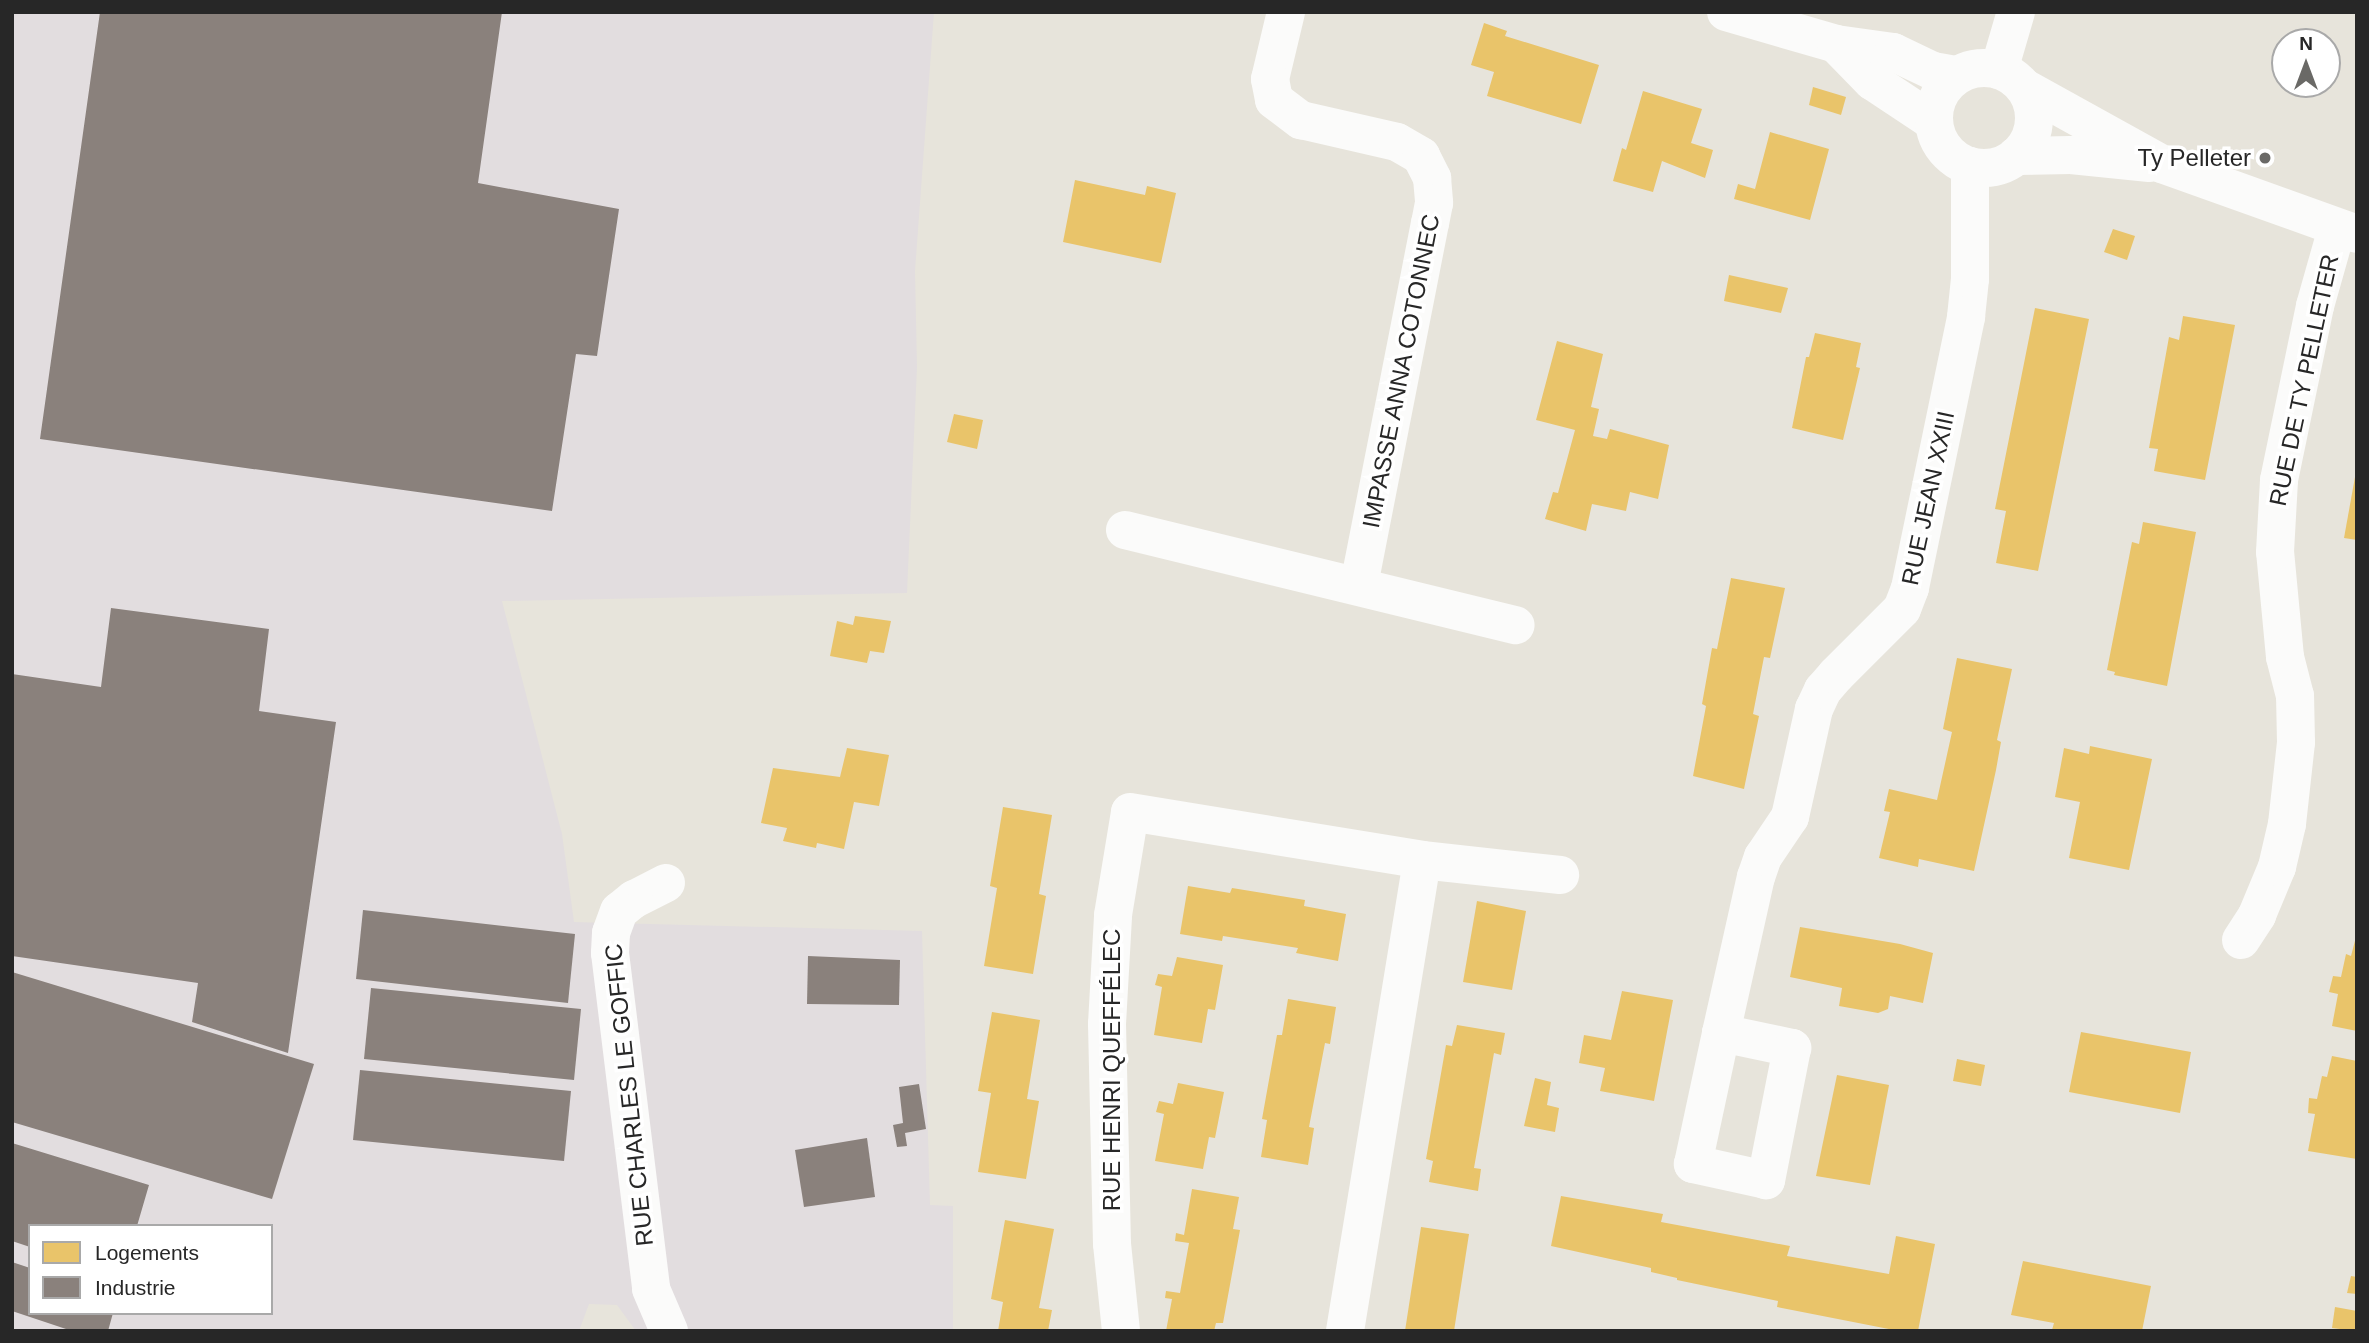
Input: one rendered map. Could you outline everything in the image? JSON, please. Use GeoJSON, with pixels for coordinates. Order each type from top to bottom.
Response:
{"type":"FeatureCollection","features":[{"type":"Feature","properties":{"kind":"street","name":"IMPASSE ANNA COTONNEC"},"geometry":{"type":"LineString","coordinates":[[1286,12],[1270,79],[1274,100],[1301,120],[1397,142],[1421,156],[1432,178],[1434,203],[1359,585]]}},
{"type":"Feature","properties":{"kind":"street"},"geometry":{"type":"LineString","coordinates":[[1726,12],[1836,44],[1893,52],[1933,71],[1956,75],[1984,67],[2012,79],[2162,164],[2347,231]]}},
{"type":"Feature","properties":{"kind":"street"},"geometry":{"type":"LineString","coordinates":[[1956,75],[1939,96],[1934,122],[1945,149],[1970,166],[1984,169],[1999,166],[2016,156],[2032,135],[2035,119],[2032,103],[2012,79],[2016,12]]}},
{"type":"Feature","properties":{"kind":"street"},"geometry":{"type":"LineString","coordinates":[[1836,44],[1872,81],[1934,122]]}},
{"type":"Feature","properties":{"kind":"street"},"geometry":{"type":"LineString","coordinates":[[2016,156],[2071,155],[2162,164]]}},
{"type":"Feature","properties":{"kind":"street","name":"RUE JEAN XXIII"},"geometry":{"type":"LineString","coordinates":[[1721,1033],[1756,877],[1763,857],[1790,817],[1814,709],[1823,690],[1836,675],[1902,609],[1910,588],[1965,317],[1970,279],[1970,166]]}},
{"type":"Feature","properties":{"kind":"street","name":"RUE DE TY PELLETER"},"geometry":{"type":"LineString","coordinates":[[2241,940],[2257,915],[2277,867],[2287,824],[2296,742],[2295,696],[2285,657],[2276,562],[2278,494],[2315,306],[2347,231]]}},
{"type":"Feature","properties":{"kind":"street"},"geometry":{"type":"LineString","coordinates":[[1125,530],[1516,625]]}},
{"type":"Feature","properties":{"kind":"street","name":"RUE HENRI QUEFFÉLEC"},"geometry":{"type":"LineString","coordinates":[[1121,1331],[1112,1244],[1108,1013],[1113,915],[1130,812],[1422,860],[1560,876]]}},
{"type":"Feature","properties":{"kind":"street"},"geometry":{"type":"LineString","coordinates":[[1345,1331],[1422,860]]}},
{"type":"Feature","properties":{"kind":"street","name":"RUE CHARLES LE GOFFIC"},"geometry":{"type":"LineString","coordinates":[[666,883],[634,899],[619,911],[611,933],[610,953],[651,1289],[669,1331]]}},
{"type":"Feature","properties":{"kind":"shaded area"},"geometry":{"type":"Polygon","coordinates":[[[12,12],[934,12],[915,271],[917,367],[907,593],[502,601],[562,834],[574,922],[922,931],[930,1205],[953,1206],[953,1331],[636,1331],[617,1305],[589,1304],[579,1331],[12,1331],[12,12]]]}},
{"type":"Feature","properties":{"kind":"building: Logements"},"geometry":{"type":"Polygon","coordinates":[[[1484,23],[1507,31],[1505,36],[1599,65],[1581,124],[1487,96],[1494,72],[1471,65],[1484,23]]]}},
{"type":"Feature","properties":{"kind":"building: Logements"},"geometry":{"type":"Polygon","coordinates":[[[1813,87],[1846,97],[1841,115],[1809,105],[1813,87]]]}},
{"type":"Feature","properties":{"kind":"building: Logements"},"geometry":{"type":"Polygon","coordinates":[[[1643,91],[1702,109],[1691,143],[1713,150],[1705,178],[1662,161],[1653,192],[1613,181],[1622,148],[1626,150],[1643,91]]]}},
{"type":"Feature","properties":{"kind":"building: Logements"},"geometry":{"type":"Polygon","coordinates":[[[1770,132],[1829,149],[1810,220],[1734,199],[1738,184],[1755,189],[1770,132]]]}},
{"type":"Feature","properties":{"kind":"building: Logements"},"geometry":{"type":"Polygon","coordinates":[[[1075,180],[1145,195],[1147,186],[1176,193],[1161,263],[1063,242],[1075,180]]]}},
{"type":"Feature","properties":{"kind":"building: Logements"},"geometry":{"type":"Polygon","coordinates":[[[2113,229],[2135,236],[2127,260],[2104,252],[2113,229]]]}},
{"type":"Feature","properties":{"kind":"building: Logements"},"geometry":{"type":"Polygon","coordinates":[[[1729,275],[1788,288],[1781,313],[1724,301],[1729,275]]]}},
{"type":"Feature","properties":{"kind":"building: Logements"},"geometry":{"type":"Polygon","coordinates":[[[2035,308],[2089,319],[2038,571],[1996,563],[2006,511],[1995,509],[2035,308]]]}},
{"type":"Feature","properties":{"kind":"building: Logements"},"geometry":{"type":"Polygon","coordinates":[[[2183,316],[2235,325],[2205,480],[2154,471],[2158,449],[2149,448],[2169,337],[2179,340],[2183,316]]]}},
{"type":"Feature","properties":{"kind":"building: Logements"},"geometry":{"type":"Polygon","coordinates":[[[1815,333],[1861,343],[1856,367],[1860,368],[1843,440],[1792,428],[1806,357],[1809,357],[1815,333]]]}},
{"type":"Feature","properties":{"kind":"building: Logements"},"geometry":{"type":"Polygon","coordinates":[[[1557,341],[1603,354],[1591,407],[1599,409],[1593,436],[1607,439],[1610,429],[1669,445],[1658,499],[1630,492],[1626,511],[1592,504],[1586,531],[1545,519],[1553,492],[1558,493],[1575,430],[1536,420],[1557,341]]]}},
{"type":"Feature","properties":{"kind":"building: Logements"},"geometry":{"type":"Polygon","coordinates":[[[954,414],[983,420],[977,449],[947,442],[954,414]]]}},
{"type":"Feature","properties":{"kind":"building: Logements"},"geometry":{"type":"Polygon","coordinates":[[[2357,477],[2357,540],[2344,538],[2357,477]]]}},
{"type":"Feature","properties":{"kind":"building: Logements"},"geometry":{"type":"Polygon","coordinates":[[[2143,522],[2196,532],[2167,686],[2114,675],[2115,672],[2107,670],[2132,542],[2139,544],[2143,522]]]}},
{"type":"Feature","properties":{"kind":"building: Logements"},"geometry":{"type":"Polygon","coordinates":[[[1731,578],[1785,588],[1770,658],[1764,657],[1753,714],[1759,716],[1744,789],[1693,776],[1706,706],[1702,704],[1712,648],[1717,649],[1731,578]]]}},
{"type":"Feature","properties":{"kind":"building: Logements"},"geometry":{"type":"Polygon","coordinates":[[[855,616],[891,621],[884,653],[870,651],[867,663],[830,656],[837,621],[853,625],[855,616]]]}},
{"type":"Feature","properties":{"kind":"building: Logements"},"geometry":{"type":"Polygon","coordinates":[[[1957,658],[2012,669],[1997,740],[2001,742],[1996,770],[1974,871],[1919,859],[1918,867],[1879,858],[1890,812],[1884,811],[1889,789],[1937,800],[1952,732],[1943,729],[1957,658]]]}},
{"type":"Feature","properties":{"kind":"building: Logements"},"geometry":{"type":"Polygon","coordinates":[[[2090,746],[2152,759],[2129,870],[2069,858],[2080,802],[2055,797],[2064,748],[2089,754],[2090,746]]]}},
{"type":"Feature","properties":{"kind":"building: Logements"},"geometry":{"type":"Polygon","coordinates":[[[847,748],[889,755],[879,806],[854,802],[844,849],[817,843],[816,848],[783,841],[787,828],[761,823],[773,768],[840,777],[847,748]]]}},
{"type":"Feature","properties":{"kind":"building: Logements"},"geometry":{"type":"Polygon","coordinates":[[[1003,807],[1052,815],[1039,894],[1046,896],[1033,974],[984,966],[997,888],[990,886],[1003,807]]]}},
{"type":"Feature","properties":{"kind":"building: Logements"},"geometry":{"type":"Polygon","coordinates":[[[1188,886],[1230,893],[1232,888],[1305,900],[1304,906],[1346,914],[1338,961],[1296,953],[1298,948],[1223,936],[1222,941],[1180,934],[1188,886]]]}},
{"type":"Feature","properties":{"kind":"building: Logements"},"geometry":{"type":"Polygon","coordinates":[[[1477,901],[1526,911],[1512,990],[1463,982],[1477,901]]]}},
{"type":"Feature","properties":{"kind":"building: Logements"},"geometry":{"type":"Polygon","coordinates":[[[1800,927],[1900,944],[1933,953],[1923,1003],[1890,996],[1888,1009],[1878,1013],[1839,1006],[1842,988],[1790,977],[1800,927]]]}},
{"type":"Feature","properties":{"kind":"building: Logements"},"geometry":{"type":"Polygon","coordinates":[[[2357,933],[2357,1031],[2332,1026],[2338,994],[2329,992],[2333,976],[2341,977],[2346,954],[2351,956],[2357,933]]]}},
{"type":"Feature","properties":{"kind":"building: Logements"},"geometry":{"type":"Polygon","coordinates":[[[1177,957],[1223,965],[1215,1010],[1208,1009],[1202,1043],[1154,1035],[1162,987],[1155,985],[1158,974],[1172,976],[1177,957]]]}},
{"type":"Feature","properties":{"kind":"building: Logements"},"geometry":{"type":"Polygon","coordinates":[[[1622,991],[1673,1000],[1654,1101],[1600,1091],[1605,1068],[1579,1063],[1584,1035],[1611,1040],[1622,991]]]}},
{"type":"Feature","properties":{"kind":"building: Logements"},"geometry":{"type":"Polygon","coordinates":[[[1288,999],[1336,1007],[1330,1044],[1325,1043],[1309,1127],[1314,1128],[1308,1165],[1261,1157],[1267,1120],[1262,1119],[1277,1035],[1282,1035],[1288,999]]]}},
{"type":"Feature","properties":{"kind":"building: Logements"},"geometry":{"type":"Polygon","coordinates":[[[992,1012],[1040,1020],[1027,1099],[1039,1101],[1026,1179],[978,1172],[991,1093],[978,1091],[992,1012]]]}},
{"type":"Feature","properties":{"kind":"building: Logements"},"geometry":{"type":"Polygon","coordinates":[[[1457,1025],[1505,1033],[1501,1055],[1494,1053],[1474,1168],[1481,1169],[1478,1191],[1429,1182],[1433,1161],[1426,1159],[1446,1045],[1452,1046],[1457,1025]]]}},
{"type":"Feature","properties":{"kind":"building: Logements"},"geometry":{"type":"Polygon","coordinates":[[[2081,1032],[2191,1052],[2180,1113],[2069,1092],[2081,1032]]]}},
{"type":"Feature","properties":{"kind":"building: Logements"},"geometry":{"type":"Polygon","coordinates":[[[2332,1056],[2357,1061],[2357,1159],[2308,1151],[2315,1114],[2308,1113],[2309,1098],[2317,1099],[2322,1076],[2327,1077],[2332,1056]]]}},
{"type":"Feature","properties":{"kind":"building: Logements"},"geometry":{"type":"Polygon","coordinates":[[[1957,1059],[1985,1065],[1981,1086],[1953,1081],[1957,1059]]]}},
{"type":"Feature","properties":{"kind":"building: Logements"},"geometry":{"type":"Polygon","coordinates":[[[1837,1075],[1889,1085],[1870,1185],[1816,1176],[1837,1075]]]}},
{"type":"Feature","properties":{"kind":"building: Logements"},"geometry":{"type":"Polygon","coordinates":[[[1535,1078],[1551,1082],[1547,1105],[1559,1108],[1555,1132],[1524,1126],[1535,1078]]]}},
{"type":"Feature","properties":{"kind":"building: Logements"},"geometry":{"type":"Polygon","coordinates":[[[1178,1083],[1224,1092],[1215,1138],[1209,1137],[1203,1169],[1155,1161],[1164,1114],[1156,1112],[1159,1101],[1173,1104],[1178,1083]]]}},
{"type":"Feature","properties":{"kind":"building: Logements"},"geometry":{"type":"Polygon","coordinates":[[[1192,1189],[1239,1197],[1233,1229],[1240,1230],[1223,1323],[1216,1323],[1214,1331],[1166,1331],[1172,1299],[1165,1298],[1166,1291],[1180,1293],[1189,1243],[1175,1241],[1176,1233],[1184,1235],[1192,1189]]]}},
{"type":"Feature","properties":{"kind":"building: Logements"},"geometry":{"type":"Polygon","coordinates":[[[1561,1196],[1663,1214],[1661,1222],[1790,1246],[1787,1256],[1889,1274],[1896,1236],[1935,1244],[1918,1331],[1899,1331],[1777,1307],[1778,1301],[1677,1280],[1651,1272],[1651,1268],[1551,1246],[1561,1196]]]}},
{"type":"Feature","properties":{"kind":"building: Logements"},"geometry":{"type":"Polygon","coordinates":[[[1005,1220],[1054,1229],[1039,1308],[1052,1310],[1048,1331],[998,1331],[1003,1302],[991,1299],[1005,1220]]]}},
{"type":"Feature","properties":{"kind":"building: Logements"},"geometry":{"type":"Polygon","coordinates":[[[1421,1227],[1469,1234],[1454,1331],[1405,1331],[1421,1227]]]}},
{"type":"Feature","properties":{"kind":"building: Logements"},"geometry":{"type":"Polygon","coordinates":[[[2023,1261],[2151,1286],[2142,1331],[2057,1331],[2052,1330],[2054,1323],[2011,1315],[2023,1261]]]}},
{"type":"Feature","properties":{"kind":"building: Logements"},"geometry":{"type":"Polygon","coordinates":[[[2351,1276],[2357,1277],[2357,1294],[2347,1293],[2351,1276]]]}},
{"type":"Feature","properties":{"kind":"building: Logements"},"geometry":{"type":"Polygon","coordinates":[[[2335,1307],[2357,1311],[2355,1331],[2332,1328],[2335,1307]]]}},
{"type":"Feature","properties":{"kind":"building: Industrie"},"geometry":{"type":"Polygon","coordinates":[[[100,12],[502,12],[478,183],[619,209],[597,356],[576,354],[552,511],[40,439],[100,12]]]}},
{"type":"Feature","properties":{"kind":"building: Industrie"},"geometry":{"type":"Polygon","coordinates":[[[111,608],[269,629],[259,711],[336,722],[288,1053],[192,1022],[198,983],[12,956],[12,674],[101,687],[111,608]]]}},
{"type":"Feature","properties":{"kind":"building: Industrie"},"geometry":{"type":"Polygon","coordinates":[[[363,910],[575,934],[568,1003],[356,979],[363,910]]]}},
{"type":"Feature","properties":{"kind":"building: Industrie"},"geometry":{"type":"Polygon","coordinates":[[[808,956],[900,960],[899,1005],[807,1004],[808,956]]]}},
{"type":"Feature","properties":{"kind":"building: Industrie"},"geometry":{"type":"Polygon","coordinates":[[[12,972],[314,1064],[272,1199],[12,1122],[12,972]]]}},
{"type":"Feature","properties":{"kind":"building: Industrie"},"geometry":{"type":"Polygon","coordinates":[[[371,988],[581,1009],[574,1080],[364,1059],[371,988]]]}},
{"type":"Feature","properties":{"kind":"building: Industrie"},"geometry":{"type":"Polygon","coordinates":[[[360,1070],[571,1091],[564,1161],[353,1140],[360,1070]]]}},
{"type":"Feature","properties":{"kind":"building: Industrie"},"geometry":{"type":"Polygon","coordinates":[[[919,1084],[926,1129],[905,1133],[907,1146],[897,1147],[893,1125],[903,1123],[899,1087],[919,1084]]]}},
{"type":"Feature","properties":{"kind":"building: Industrie"},"geometry":{"type":"Polygon","coordinates":[[[867,1138],[875,1197],[804,1207],[795,1150],[867,1138]]]}},
{"type":"Feature","properties":{"kind":"building: Industrie"},"geometry":{"type":"Polygon","coordinates":[[[12,1143],[149,1185],[138,1224],[28,1224],[28,1246],[12,1241],[12,1143]]]}},
{"type":"Feature","properties":{"kind":"building: Industrie"},"geometry":{"type":"Polygon","coordinates":[[[12,1262],[28,1267],[28,1315],[112,1315],[108,1331],[72,1331],[12,1311],[12,1262]]]}},
{"type":"Feature","properties":{"kind":"place","name":"Ty Pelleter"},"geometry":{"type":"Point","coordinates":[2265,158]}}]}
